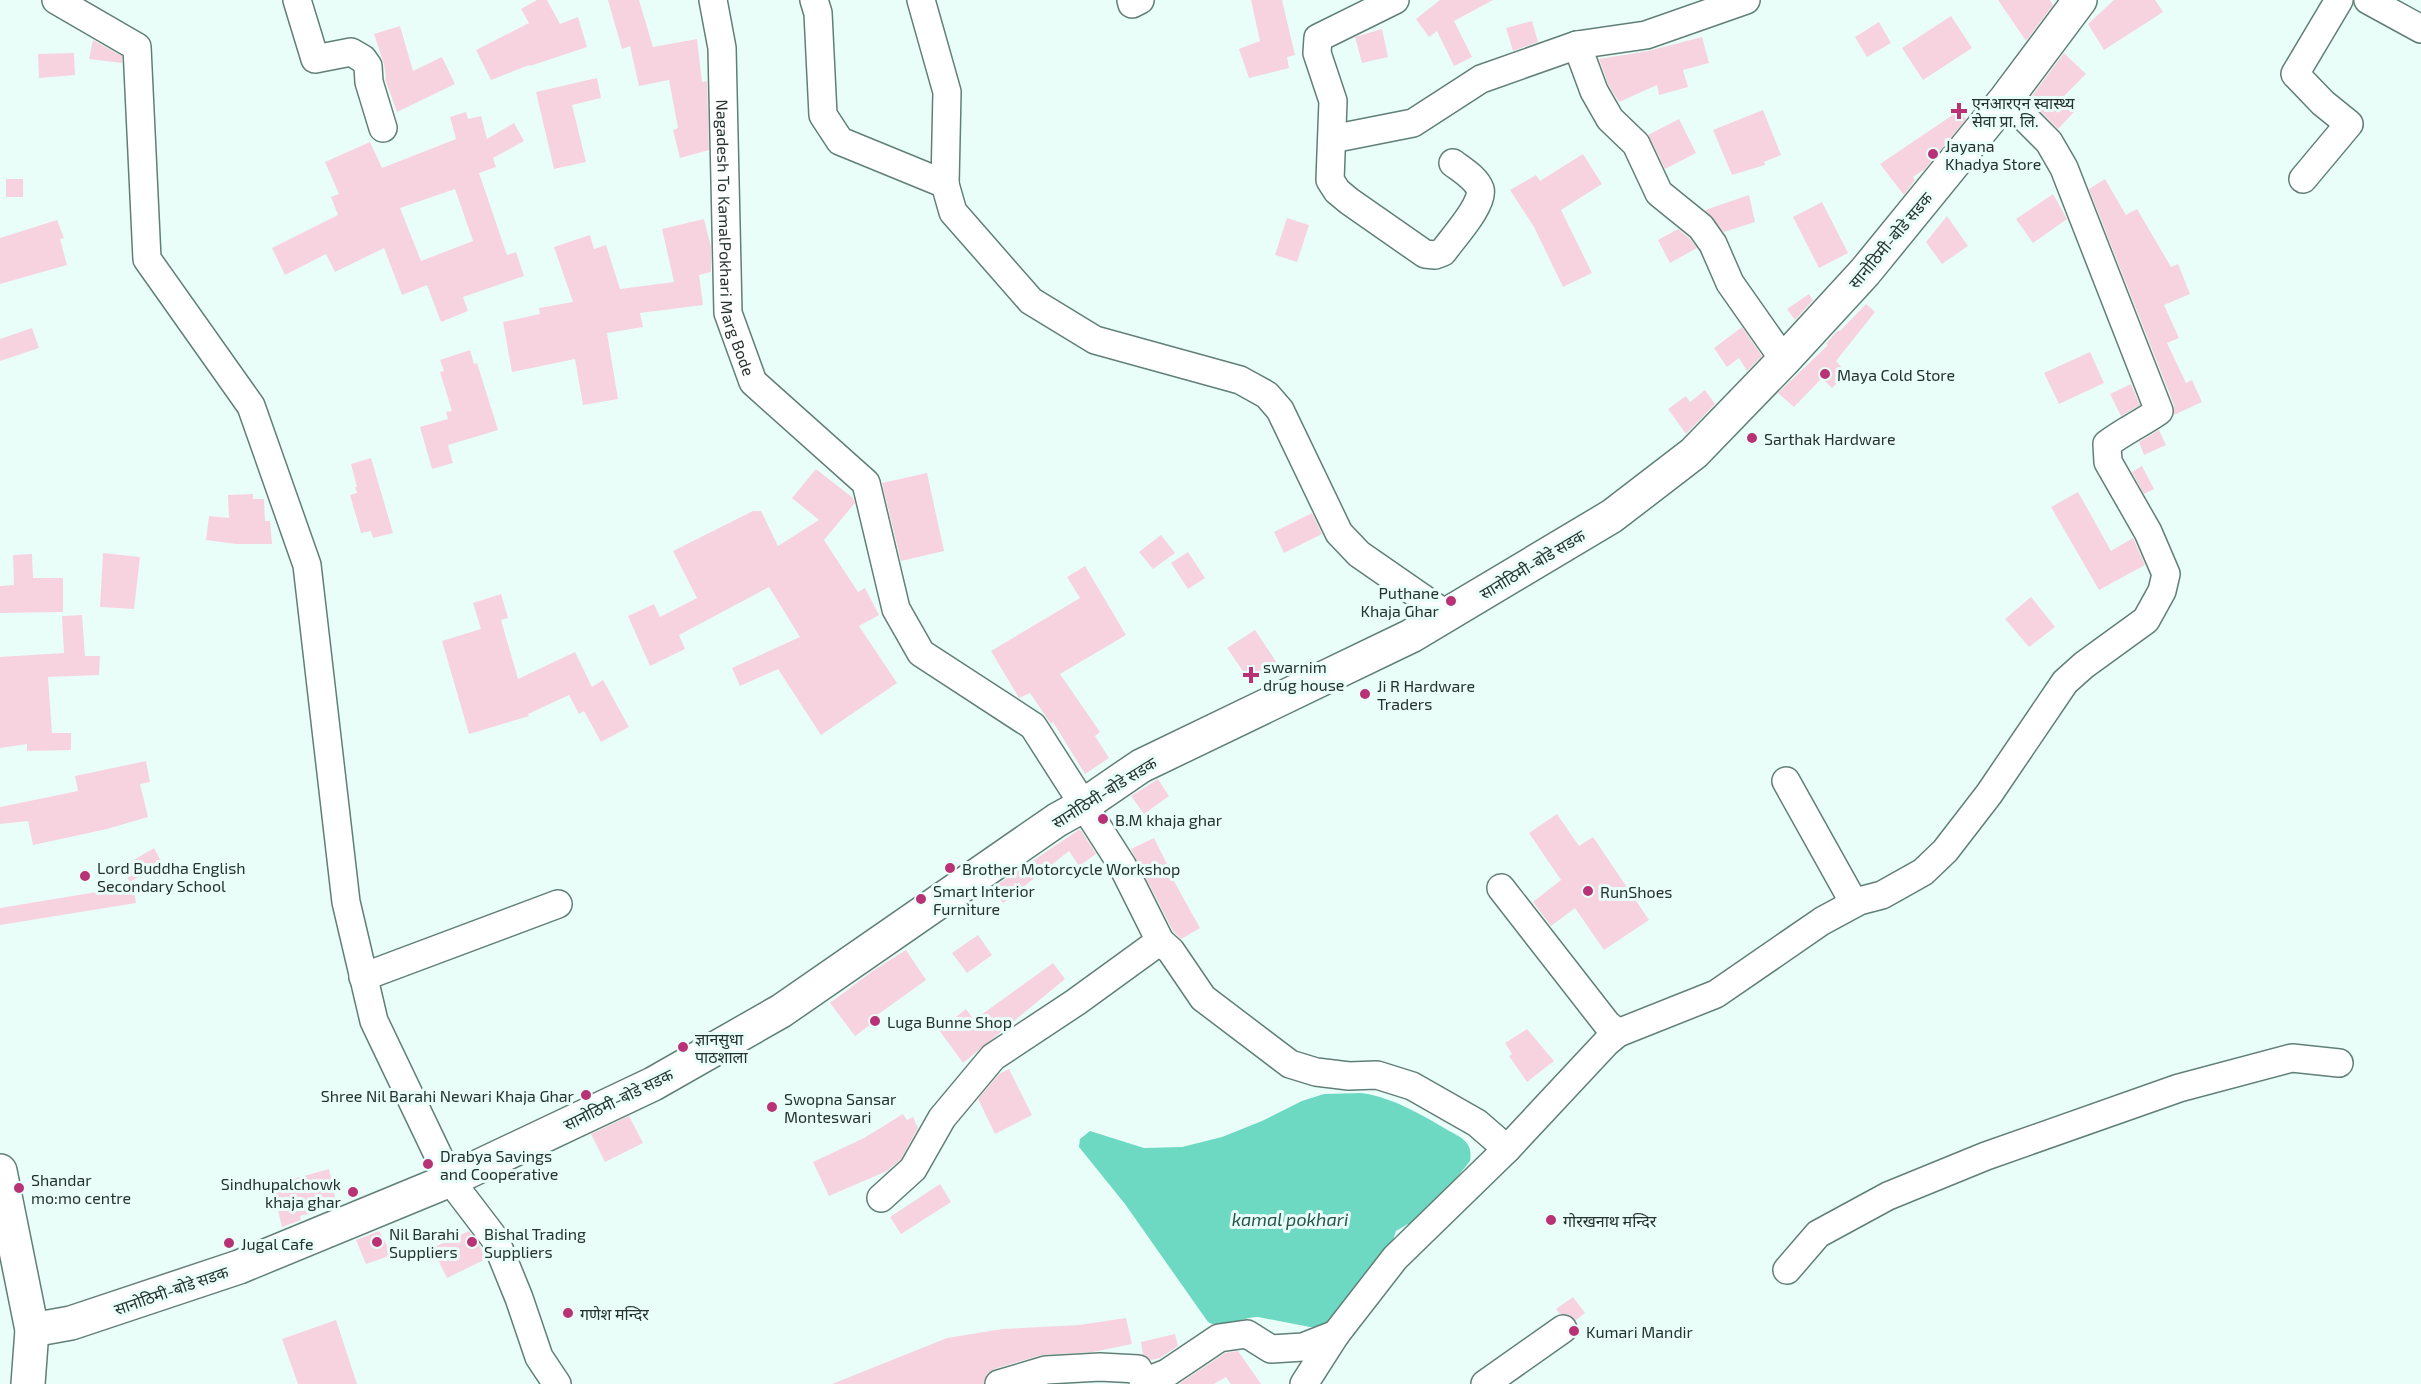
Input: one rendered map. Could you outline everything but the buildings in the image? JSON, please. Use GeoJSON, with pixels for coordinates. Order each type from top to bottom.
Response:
{"type":"FeatureCollection","features":[{"type":"Feature","properties":{"kind":"main road","name":"सानोठिमी-बोडे सडक"},"geometry":{"type":"LineString","coordinates":[[32,1330],[71,1323],[239,1267],[450,1180],[653,1083],[781,1011],[1058,820],[1141,766],[1411,636],[1612,516],[1694,453],[1865,272],[2006,99],[2080,0]]}},
{"type":"Feature","properties":{"kind":"main road"},"geometry":{"type":"LineString","coordinates":[[0,1171],[32,1330],[28,1384]]}},
{"type":"Feature","properties":{"kind":"street"},"geometry":{"type":"LineString","coordinates":[[56,0],[137,47],[147,259],[251,406],[307,564],[346,902],[374,1021],[450,1180],[495,1239],[519,1298],[539,1357],[557,1384]]}},
{"type":"Feature","properties":{"kind":"street"},"geometry":{"type":"LineString","coordinates":[[297,0],[315,59],[351,52],[363,58],[368,66],[369,82],[383,128]]}},
{"type":"Feature","properties":{"kind":"street","name":"Nagadesh To KamalPokhari Marg Bode"},"geometry":{"type":"LineString","coordinates":[[713,0],[722,48],[728,313],[753,382],[866,483],[896,609],[921,653],[1034,726],[1122,865],[1160,941],[1171,951],[1203,998],[1290,1064],[1317,1072],[1349,1076],[1377,1075],[1412,1086],[1477,1123],[1508,1149]]}},
{"type":"Feature","properties":{"kind":"street"},"geometry":{"type":"LineString","coordinates":[[814,0],[818,13],[823,115],[840,141],[945,184]]}},
{"type":"Feature","properties":{"kind":"street"},"geometry":{"type":"LineString","coordinates":[[921,0],[947,92],[945,184],[953,212],[1032,301],[1095,340],[1240,380],[1267,395],[1280,410],[1339,533],[1359,554],[1447,615]]}},
{"type":"Feature","properties":{"kind":"street"},"geometry":{"type":"LineString","coordinates":[[1131,0],[1132,4],[1140,0]]}},
{"type":"Feature","properties":{"kind":"street"},"geometry":{"type":"LineString","coordinates":[[1395,0],[1318,38],[1317,53],[1333,102],[1330,180],[1337,191],[1349,201],[1425,254],[1435,255],[1443,252],[1481,200],[1480,189],[1473,178],[1454,163]]}},
{"type":"Feature","properties":{"kind":"street"},"geometry":{"type":"LineString","coordinates":[[1332,139],[1413,123],[1481,79],[1576,45],[1646,34],[1746,0]]}},
{"type":"Feature","properties":{"kind":"street"},"geometry":{"type":"LineString","coordinates":[[2302,179],[2349,124],[2323,103],[2295,74],[2339,0]]}},
{"type":"Feature","properties":{"kind":"street"},"geometry":{"type":"LineString","coordinates":[[2368,0],[2421,29]]}},
{"type":"Feature","properties":{"kind":"street"},"geometry":{"type":"LineString","coordinates":[[1576,45],[1594,91],[1610,120],[1636,144],[1659,193],[1701,227],[1713,244],[1730,283],[1784,360]]}},
{"type":"Feature","properties":{"kind":"street"},"geometry":{"type":"LineString","coordinates":[[1304,1384],[1336,1334],[1395,1257],[1508,1149],[1580,1070],[1618,1033],[1716,994],[1822,921],[1854,903],[1882,894],[1923,873],[1945,851],[1989,794],[2065,682],[2084,665],[2146,620],[2162,591],[2166,574],[2148,532],[2108,462],[2107,444],[2131,426],[2145,421],[2159,411],[2064,168],[2049,142],[2006,99]]}},
{"type":"Feature","properties":{"kind":"street"},"geometry":{"type":"LineString","coordinates":[[1786,781],[1854,903]]}},
{"type":"Feature","properties":{"kind":"street"},"geometry":{"type":"LineString","coordinates":[[1501,888],[1607,1024],[1618,1033]]}},
{"type":"Feature","properties":{"kind":"street"},"geometry":{"type":"LineString","coordinates":[[363,978],[558,904]]}},
{"type":"Feature","properties":{"kind":"street"},"geometry":{"type":"LineString","coordinates":[[881,1198],[914,1169],[942,1118],[993,1057],[1076,1002],[1160,941]]}},
{"type":"Feature","properties":{"kind":"street"},"geometry":{"type":"LineString","coordinates":[[1787,1270],[1818,1234],[1888,1196],[1986,1156],[2179,1088],[2292,1058],[2339,1063]]}},
{"type":"Feature","properties":{"kind":"street"},"geometry":{"type":"LineString","coordinates":[[1485,1384],[1563,1329]]}},
{"type":"Feature","properties":{"kind":"street"},"geometry":{"type":"LineString","coordinates":[[999,1384],[1046,1370],[1099,1375],[1138,1369],[1144,1383],[1167,1373],[1219,1338],[1247,1334],[1270,1349],[1303,1347],[1336,1334]]}},
{"type":"Feature","properties":{"kind":"water","name":"kamal pokhari"},"geometry":{"type":"Polygon","coordinates":[[[1361,1093],[1400,1104],[1460,1137],[1469,1147],[1470,1161],[1420,1224],[1408,1224],[1396,1231],[1392,1243],[1331,1321],[1318,1327],[1258,1317],[1220,1325],[1208,1322],[1125,1204],[1079,1147],[1080,1139],[1090,1131],[1144,1148],[1182,1147],[1222,1137],[1262,1121],[1302,1101],[1324,1094],[1361,1093]]]}},
{"type":"Feature","properties":{"kind":"place","name":"एनआरएन स्वास्थ्य सेवा प्रा. लि."},"geometry":{"type":"Point","coordinates":[1959,111]}},
{"type":"Feature","properties":{"kind":"place","name":"Jayana Khadya Store"},"geometry":{"type":"Point","coordinates":[1933,154]}},
{"type":"Feature","properties":{"kind":"place","name":"Maya Cold Store"},"geometry":{"type":"Point","coordinates":[1825,374]}},
{"type":"Feature","properties":{"kind":"place","name":"Sarthak Hardware"},"geometry":{"type":"Point","coordinates":[1752,438]}},
{"type":"Feature","properties":{"kind":"place","name":"Puthane Khaja Ghar"},"geometry":{"type":"Point","coordinates":[1451,601]}},
{"type":"Feature","properties":{"kind":"place","name":"swarnim drug house"},"geometry":{"type":"Point","coordinates":[1251,675]}},
{"type":"Feature","properties":{"kind":"place","name":"Ji R Hardware Traders"},"geometry":{"type":"Point","coordinates":[1365,694]}},
{"type":"Feature","properties":{"kind":"place","name":"B.M khaja ghar"},"geometry":{"type":"Point","coordinates":[1103,819]}},
{"type":"Feature","properties":{"kind":"place","name":"Brother Motorcycle Workshop"},"geometry":{"type":"Point","coordinates":[950,868]}},
{"type":"Feature","properties":{"kind":"place","name":"Lord Buddha English Secondary School"},"geometry":{"type":"Point","coordinates":[85,876]}},
{"type":"Feature","properties":{"kind":"place","name":"RunShoes"},"geometry":{"type":"Point","coordinates":[1588,891]}},
{"type":"Feature","properties":{"kind":"place","name":"Smart Interior Furniture"},"geometry":{"type":"Point","coordinates":[921,899]}},
{"type":"Feature","properties":{"kind":"place","name":"Luga Bunne Shop"},"geometry":{"type":"Point","coordinates":[875,1021]}},
{"type":"Feature","properties":{"kind":"place","name":"ज्ञानसुधा पाठशाला"},"geometry":{"type":"Point","coordinates":[683,1047]}},
{"type":"Feature","properties":{"kind":"place","name":"Shree Nil Barahi Newari Khaja Ghar"},"geometry":{"type":"Point","coordinates":[586,1095]}},
{"type":"Feature","properties":{"kind":"place","name":"Swopna Sansar Monteswari"},"geometry":{"type":"Point","coordinates":[772,1107]}},
{"type":"Feature","properties":{"kind":"place","name":"Drabya Savings and Cooperative"},"geometry":{"type":"Point","coordinates":[428,1164]}},
{"type":"Feature","properties":{"kind":"place","name":"Shandar mo:mo centre"},"geometry":{"type":"Point","coordinates":[19,1188]}},
{"type":"Feature","properties":{"kind":"place","name":"Sindhupalchowk khaja ghar"},"geometry":{"type":"Point","coordinates":[353,1192]}},
{"type":"Feature","properties":{"kind":"place","name":"गोरखनाथ मन्दिर"},"geometry":{"type":"Point","coordinates":[1551,1220]}},
{"type":"Feature","properties":{"kind":"place","name":"Nil Barahi Suppliers"},"geometry":{"type":"Point","coordinates":[377,1242]}},
{"type":"Feature","properties":{"kind":"place","name":"Bishal Trading Suppliers"},"geometry":{"type":"Point","coordinates":[472,1242]}},
{"type":"Feature","properties":{"kind":"place","name":"Jugal Cafe"},"geometry":{"type":"Point","coordinates":[229,1243]}},
{"type":"Feature","properties":{"kind":"place","name":"गणेश मन्दिर"},"geometry":{"type":"Point","coordinates":[568,1313]}},
{"type":"Feature","properties":{"kind":"place","name":"Kumari Mandir"},"geometry":{"type":"Point","coordinates":[1574,1331]}}]}
